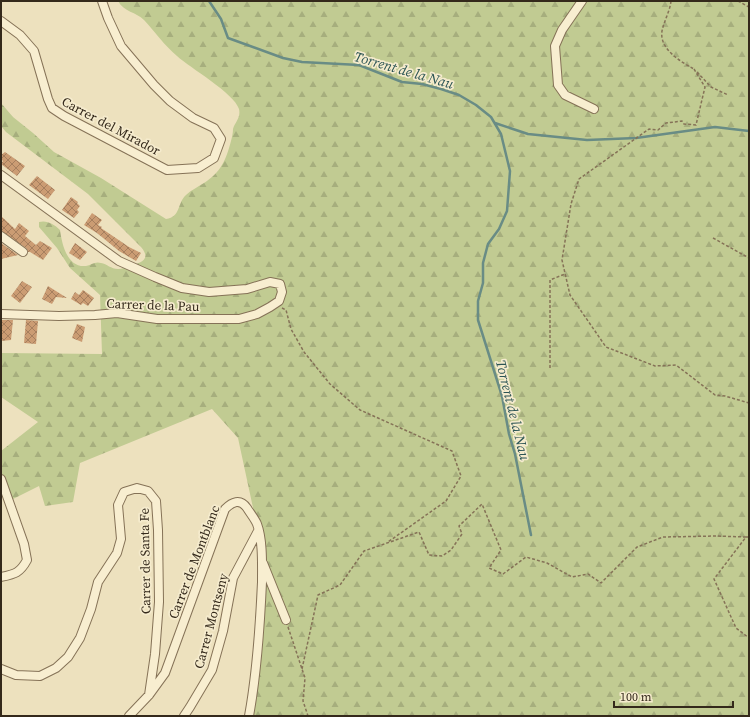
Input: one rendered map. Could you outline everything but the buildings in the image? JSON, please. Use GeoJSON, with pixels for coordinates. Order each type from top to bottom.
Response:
{"type":"FeatureCollection","features":[{"type":"Feature","properties":{"kind":"street","name":"Carrer del Mirador"},"geometry":{"type":"LineString","coordinates":[[1,21],[20,36],[34,51],[52,108],[64,116],[167,170],[198,168],[214,158],[221,139],[214,128],[193,118],[170,102],[149,80],[120,46],[102,1]]}},
{"type":"Feature","properties":{"kind":"street"},"geometry":{"type":"LineString","coordinates":[[582,1],[562,30],[555,46],[558,85],[565,95],[594,109]]}},
{"type":"Feature","properties":{"kind":"street","name":"Carrer de la Pau"},"geometry":{"type":"LineString","coordinates":[[1,175],[121,262],[155,277],[182,288],[209,292],[247,290],[270,282],[280,284],[282,292],[279,300],[273,305],[257,314],[239,319],[157,319],[117,312],[94,315],[59,316],[1,314]]}},
{"type":"Feature","properties":{"kind":"street"},"geometry":{"type":"LineString","coordinates":[[1,236],[23,252]]}},
{"type":"Feature","properties":{"kind":"street"},"geometry":{"type":"LineString","coordinates":[[1,479],[24,544],[27,560],[23,568],[16,574],[1,577]]}},
{"type":"Feature","properties":{"kind":"street","name":"Carrer de Santa Fe"},"geometry":{"type":"LineString","coordinates":[[1,668],[16,675],[40,676],[56,668],[68,657],[80,638],[91,609],[98,582],[117,553],[121,539],[118,505],[124,492],[137,488],[148,491],[156,501],[158,530],[159,602],[155,654],[148,695]]}},
{"type":"Feature","properties":{"kind":"street","name":"Carrer de Montblanc"},"geometry":{"type":"LineString","coordinates":[[148,695],[165,673],[225,509],[231,503],[239,502],[246,506],[257,524],[262,559],[261,609],[254,685],[249,716]]}},
{"type":"Feature","properties":{"kind":"street","name":"Carrer Montseny"},"geometry":{"type":"LineString","coordinates":[[184,716],[212,670],[223,631],[233,578],[258,531]]}},
{"type":"Feature","properties":{"kind":"street","name":"Carrer de Montblanc"},"geometry":{"type":"LineString","coordinates":[[262,559],[286,620]]}},
{"type":"Feature","properties":{"kind":"street"},"geometry":{"type":"LineString","coordinates":[[129,716],[148,695]]}},
{"type":"Feature","properties":{"kind":"path"},"geometry":{"type":"LineString","coordinates":[[671,1],[662,32],[664,44],[678,60],[694,69],[711,87],[728,95]]}},
{"type":"Feature","properties":{"kind":"path"},"geometry":{"type":"LineString","coordinates":[[738,1],[749,7]]}},
{"type":"Feature","properties":{"kind":"path"},"geometry":{"type":"LineString","coordinates":[[694,69],[705,87],[696,125],[684,124],[682,121],[666,124],[658,130],[649,129],[578,179],[571,204],[562,260],[570,295],[606,347],[654,366],[676,364],[714,395],[725,396],[749,403]]}},
{"type":"Feature","properties":{"kind":"path"},"geometry":{"type":"LineString","coordinates":[[713,238],[749,258]]}},
{"type":"Feature","properties":{"kind":"path"},"geometry":{"type":"LineString","coordinates":[[550,368],[550,280],[566,274]]}},
{"type":"Feature","properties":{"kind":"path"},"geometry":{"type":"LineString","coordinates":[[273,305],[286,310],[291,329],[304,352],[330,384],[360,410],[452,451],[461,476],[446,501],[386,543]]}},
{"type":"Feature","properties":{"kind":"path"},"geometry":{"type":"LineString","coordinates":[[302,669],[318,595],[340,585],[364,551],[419,532],[429,556],[442,556],[451,550],[462,534],[459,526],[482,504],[501,550],[489,568],[503,574],[526,557],[547,563],[572,577],[588,574],[601,583],[637,548],[663,537],[749,537]]}},
{"type":"Feature","properties":{"kind":"path"},"geometry":{"type":"LineString","coordinates":[[746,537],[714,579],[736,628],[749,638]]}},
{"type":"Feature","properties":{"kind":"path"},"geometry":{"type":"LineString","coordinates":[[286,620],[305,678],[303,701],[308,716]]}},
{"type":"Feature","properties":{"kind":"green space"},"geometry":{"type":"Polygon","coordinates":[[[118,1],[749,1],[749,716],[249,716],[261,609],[258,531],[238,438],[212,409],[80,463],[73,502],[45,506],[39,486],[9,501],[1,476],[1,451],[38,422],[1,397],[1,353],[102,354],[100,295],[70,268],[57,248],[39,227],[39,222],[50,223],[60,230],[62,242],[67,254],[74,263],[80,266],[99,263],[121,269],[141,262],[145,258],[145,255],[141,247],[88,194],[6,132],[1,126],[1,103],[13,117],[54,152],[101,178],[166,219],[171,218],[177,213],[183,198],[186,195],[210,179],[219,170],[227,154],[233,129],[238,120],[239,109],[221,88],[177,56],[144,20],[127,10],[118,1]]]}},
{"type":"Feature","properties":{"kind":"waterway","name":"Torrent de la Nau"},"geometry":{"type":"LineString","coordinates":[[209,1],[221,19],[228,38],[283,58],[302,62],[359,65],[402,82],[422,84],[441,89],[459,95],[476,105],[491,117],[501,134],[510,171],[507,211],[499,229],[488,244],[483,263],[483,283],[478,301],[478,320],[502,396],[531,535]]}},
{"type":"Feature","properties":{"kind":"waterway"},"geometry":{"type":"LineString","coordinates":[[495,123],[528,134],[587,140],[636,138],[715,127],[749,131]]}}]}
